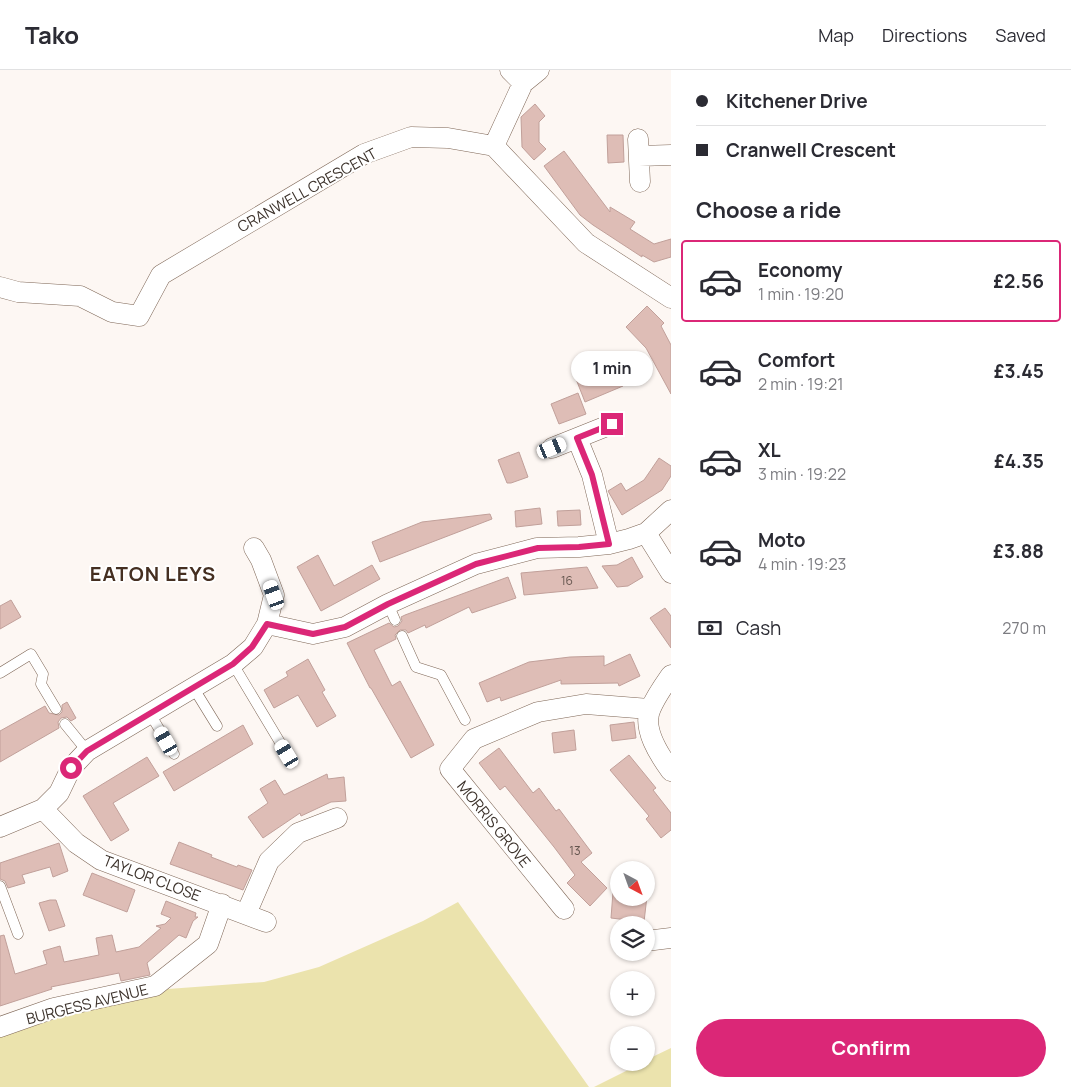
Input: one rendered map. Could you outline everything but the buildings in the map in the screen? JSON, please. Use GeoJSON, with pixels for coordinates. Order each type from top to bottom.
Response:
{"type":"FeatureCollection","features":[{"type":"Feature","properties":{"kind":"street"},"geometry":{"type":"LineString","coordinates":[[539,70],[516,77],[494,146],[586,243],[671,298]]}},
{"type":"Feature","properties":{"kind":"street","name":"CRANWELL CRESCENT"},"geometry":{"type":"LineString","coordinates":[[0,287],[18,292],[80,296],[112,312],[139,316],[161,275],[364,154],[412,137],[448,138],[494,146]]}},
{"type":"Feature","properties":{"kind":"street"},"geometry":{"type":"LineString","coordinates":[[640,182],[638,148],[671,155]]}},
{"type":"Feature","properties":{"kind":"street"},"geometry":{"type":"LineString","coordinates":[[552,448],[612,424]]}},
{"type":"Feature","properties":{"kind":"street"},"geometry":{"type":"LineString","coordinates":[[577,438],[592,475],[609,544]]}},
{"type":"Feature","properties":{"kind":"street"},"geometry":{"type":"LineString","coordinates":[[267,624],[313,634],[345,627],[392,612],[476,564],[538,548],[609,544],[646,533],[671,510]]}},
{"type":"Feature","properties":{"kind":"street"},"geometry":{"type":"LineString","coordinates":[[646,533],[671,573]]}},
{"type":"Feature","properties":{"kind":"street"},"geometry":{"type":"LineString","coordinates":[[0,827],[43,809],[59,793],[71,768],[87,751],[149,712],[233,664],[252,647],[267,624],[274,595],[261,560],[254,548]]}},
{"type":"Feature","properties":{"kind":"street"},"geometry":{"type":"LineString","coordinates":[[671,675],[650,709],[649,725],[654,748],[671,771]]}},
{"type":"Feature","properties":{"kind":"street","name":"MORRIS GROVE"},"geometry":{"type":"LineString","coordinates":[[564,909],[450,769],[474,739],[538,712],[586,704],[650,709]]}},
{"type":"Feature","properties":{"kind":"street","name":"TAYLOR CLOSE"},"geometry":{"type":"LineString","coordinates":[[43,809],[76,843],[101,860],[266,922]]}},
{"type":"Feature","properties":{"kind":"street"},"geometry":{"type":"LineString","coordinates":[[246,914],[269,861],[298,833],[337,818]]}},
{"type":"Feature","properties":{"kind":"street","name":"BURGESS AVENUE"},"geometry":{"type":"LineString","coordinates":[[0,1027],[54,1008],[154,986],[208,944],[222,904]]}},
{"type":"Feature","properties":{"kind":"street"},"geometry":{"type":"LineString","coordinates":[[655,940],[671,938]]}},
{"type":"Feature","properties":{"kind":"lane"},"geometry":{"type":"LineString","coordinates":[[402,636],[416,667],[441,675],[465,720]]}},
{"type":"Feature","properties":{"kind":"lane"},"geometry":{"type":"LineString","coordinates":[[0,672],[32,654],[44,674],[41,684],[56,709]]}},
{"type":"Feature","properties":{"kind":"lane"},"geometry":{"type":"LineString","coordinates":[[233,664],[287,754]]}},
{"type":"Feature","properties":{"kind":"lane"},"geometry":{"type":"LineString","coordinates":[[193,687],[217,726]]}},
{"type":"Feature","properties":{"kind":"lane"},"geometry":{"type":"LineString","coordinates":[[149,712],[174,754]]}},
{"type":"Feature","properties":{"kind":"lane"},"geometry":{"type":"LineString","coordinates":[[66,724],[87,751]]}},
{"type":"Feature","properties":{"kind":"lane"},"geometry":{"type":"LineString","coordinates":[[0,886],[18,934]]}},
{"type":"Feature","properties":{"kind":"shaded area"},"geometry":{"type":"Polygon","coordinates":[[[458,902],[589,1087],[0,1087],[0,1035],[67,1013],[168,989],[264,982],[319,967],[423,921],[458,902]]]}},
{"type":"Feature","properties":{"kind":"shaded area"},"geometry":{"type":"Polygon","coordinates":[[[671,1048],[671,1087],[594,1087],[626,1071],[655,1071],[655,1056],[671,1048]]]}},
{"type":"Feature","properties":{"kind":"district","name":"EATON LEYS"},"geometry":{"type":"Point","coordinates":[153,573]}},
{"type":"Feature","properties":{"kind":"route"},"geometry":{"type":"LineString","coordinates":[[71,768],[87,751],[149,712],[233,664],[252,647],[267,624],[313,634],[345,627],[388,604],[476,564],[538,548],[609,544],[592,475],[577,438],[612,424]]}}]}
